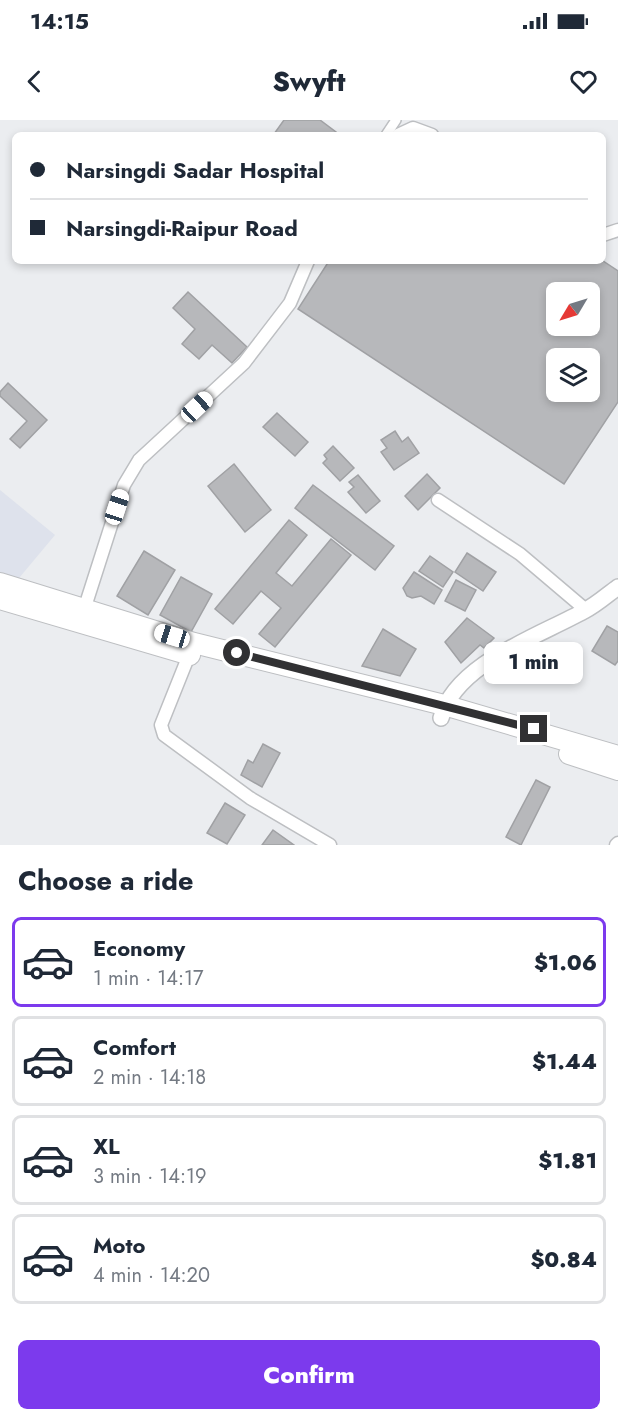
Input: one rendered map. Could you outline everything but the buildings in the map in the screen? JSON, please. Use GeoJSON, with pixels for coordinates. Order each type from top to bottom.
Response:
{"type":"FeatureCollection","features":[{"type":"Feature","properties":{"kind":"main road"},"geometry":{"type":"LineString","coordinates":[[0,583],[82,617]]}},
{"type":"Feature","properties":{"kind":"main road"},"geometry":{"type":"LineString","coordinates":[[0,599],[82,617],[192,649],[618,756]]}},
{"type":"Feature","properties":{"kind":"main road"},"geometry":{"type":"LineString","coordinates":[[442,711],[618,770]]}},
{"type":"Feature","properties":{"kind":"street"},"geometry":{"type":"LineString","coordinates":[[404,132],[413,128],[424,132]]}},
{"type":"Feature","properties":{"kind":"street"},"geometry":{"type":"LineString","coordinates":[[82,617],[124,485],[139,460],[244,363],[290,303],[307,264]]}},
{"type":"Feature","properties":{"kind":"street"},"geometry":{"type":"LineString","coordinates":[[438,500],[520,554],[586,610]]}},
{"type":"Feature","properties":{"kind":"street"},"geometry":{"type":"LineString","coordinates":[[442,711],[456,687],[484,666],[537,633],[586,610],[618,587]]}},
{"type":"Feature","properties":{"kind":"street"},"geometry":{"type":"LineString","coordinates":[[192,649],[161,725],[164,735],[250,798],[330,845]]}},
{"type":"Feature","properties":{"kind":"shaded area"},"geometry":{"type":"Polygon","coordinates":[[[0,490],[55,535],[9,590],[0,586],[0,490]]]}},
{"type":"Feature","properties":{"kind":"route"},"geometry":{"type":"LineString","coordinates":[[237,653],[534,729]]}}]}
